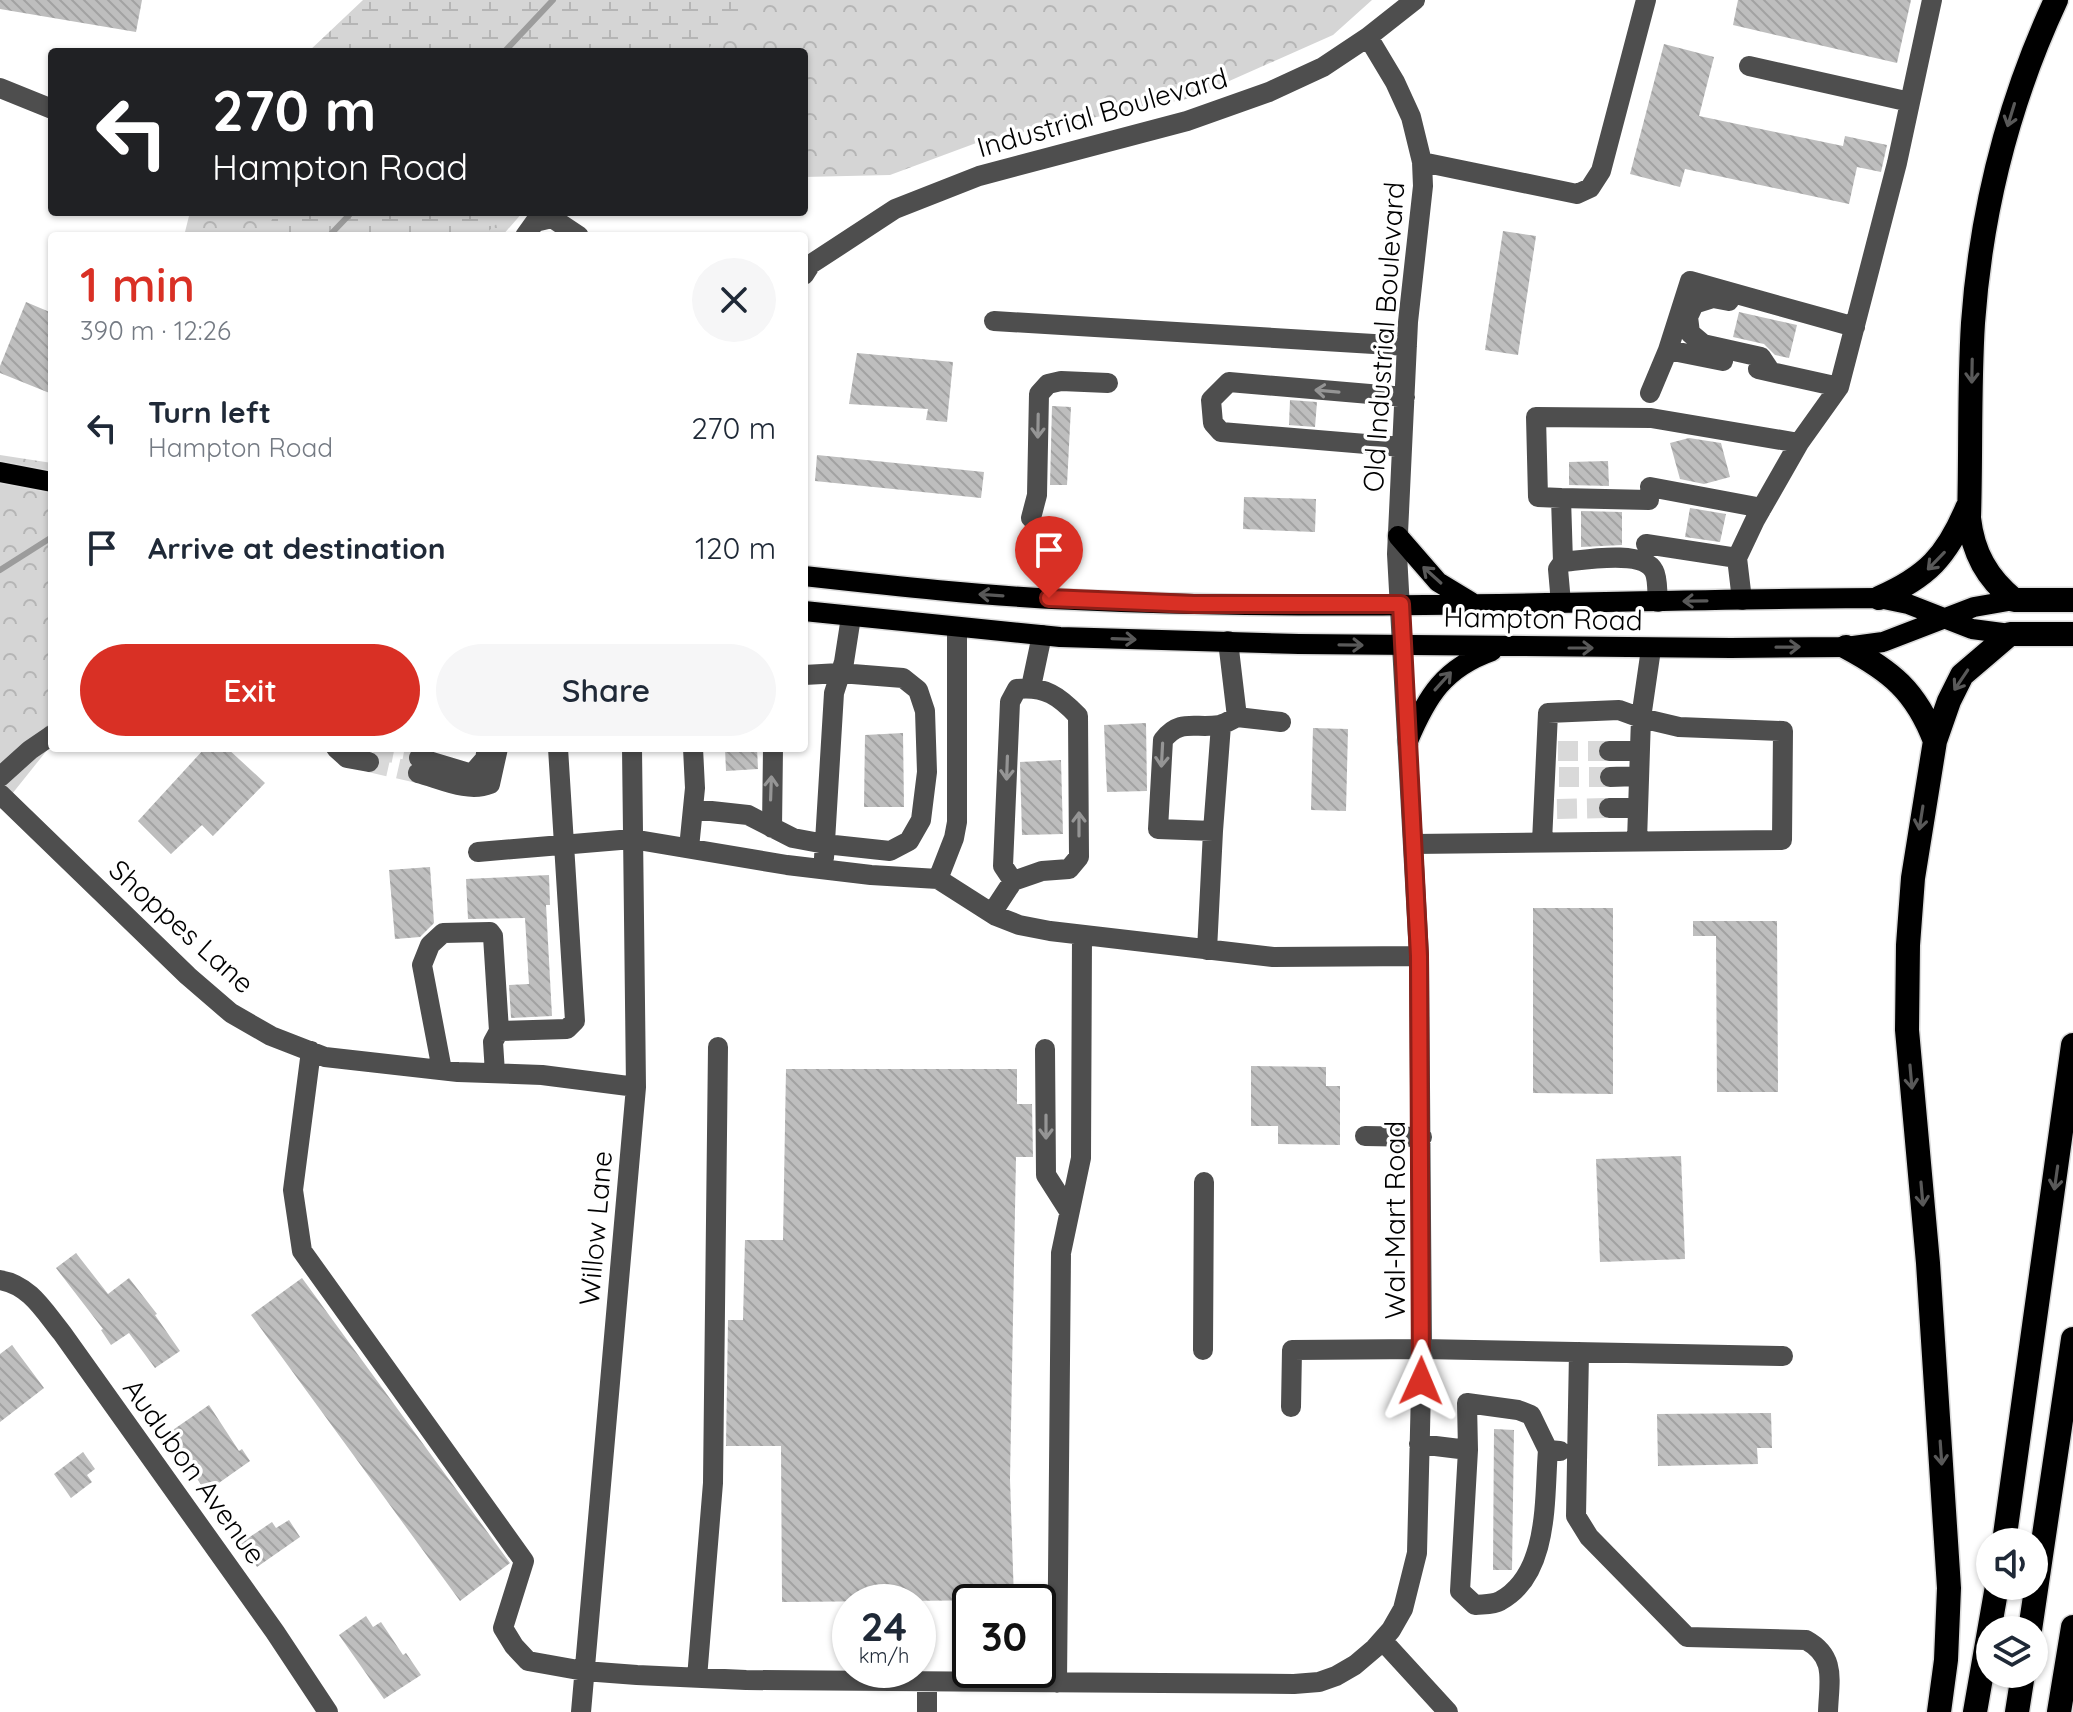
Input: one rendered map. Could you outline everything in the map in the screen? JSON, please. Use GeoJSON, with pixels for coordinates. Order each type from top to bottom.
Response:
{"type":"FeatureCollection","features":[{"type":"Feature","properties":{"kind":"highway"},"geometry":{"type":"LineString","coordinates":[[2014,600],[1991,578],[1981,563],[1971,533],[1973,323],[1984,232],[2012,112],[2037,41],[2056,0]]}},
{"type":"Feature","properties":{"kind":"highway"},"geometry":{"type":"LineString","coordinates":[[1879,598],[1917,579],[1933,566],[1953,539],[1969,502]]}},
{"type":"Feature","properties":{"kind":"highway","name":"Hampton Road"},"geometry":{"type":"LineString","coordinates":[[2014,600],[2073,600]]}},
{"type":"Feature","properties":{"kind":"highway"},"geometry":{"type":"LineString","coordinates":[[1939,1712],[1949,1588],[1928,1263],[1907,1030],[1908,945],[1913,878],[1935,741],[1962,675],[2010,634]]}},
{"type":"Feature","properties":{"kind":"highway","name":"Hampton Road"},"geometry":{"type":"LineString","coordinates":[[2010,634],[2073,634]]}},
{"type":"Feature","properties":{"kind":"highway"},"geometry":{"type":"LineString","coordinates":[[1846,647],[1874,662],[1900,682],[1921,709],[1935,741]]}},
{"type":"Feature","properties":{"kind":"highway"},"geometry":{"type":"LineString","coordinates":[[2006,1528],[2073,1045]]}},
{"type":"Feature","properties":{"kind":"highway"},"geometry":{"type":"LineString","coordinates":[[2032,1616],[2073,1339]]}},
{"type":"Feature","properties":{"kind":"highway"},"geometry":{"type":"LineString","coordinates":[[1975,1712],[1995,1600]]}},
{"type":"Feature","properties":{"kind":"highway"},"geometry":{"type":"LineString","coordinates":[[2059,1712],[2073,1627]]}},
{"type":"Feature","properties":{"kind":"highway"},"geometry":{"type":"LineString","coordinates":[[2017,1712],[2021,1688]]}},
{"type":"Feature","properties":{"kind":"main road"},"geometry":{"type":"LineString","coordinates":[[0,472],[48,481]]}},
{"type":"Feature","properties":{"kind":"main road"},"geometry":{"type":"LineString","coordinates":[[1398,536],[1438,582],[1475,603]]}},
{"type":"Feature","properties":{"kind":"main road","name":"Hampton Road"},"geometry":{"type":"LineString","coordinates":[[808,576],[958,593],[1194,604],[1879,598],[1908,604],[1972,629],[2010,634]]}},
{"type":"Feature","properties":{"kind":"main road","name":"Hampton Road"},"geometry":{"type":"LineString","coordinates":[[808,612],[1042,635],[1403,646],[1651,649],[1846,647],[1883,642],[1974,607],[2014,600]]}},
{"type":"Feature","properties":{"kind":"main road"},"geometry":{"type":"LineString","coordinates":[[1408,741],[1432,694],[1453,670],[1477,656],[1503,648]]}},
{"type":"Feature","properties":{"kind":"street","name":"Industrial Boulevard"},"geometry":{"type":"LineString","coordinates":[[808,269],[895,209],[979,176],[1187,121],[1269,92],[1323,67],[1415,0]]}},
{"type":"Feature","properties":{"kind":"street"},"geometry":{"type":"LineString","coordinates":[[1422,162],[1577,194],[1590,188],[1601,171],[1646,0]]}},
{"type":"Feature","properties":{"kind":"street"},"geometry":{"type":"LineString","coordinates":[[1742,600],[1737,558],[1799,443],[1839,387],[1910,102],[1932,0]]}},
{"type":"Feature","properties":{"kind":"street","name":"Old Industrial Boulevard"},"geometry":{"type":"LineString","coordinates":[[1368,37],[1395,82],[1411,117],[1422,162],[1422,210],[1407,346],[1402,447],[1398,536],[1401,604]]}},
{"type":"Feature","properties":{"kind":"street"},"geometry":{"type":"LineString","coordinates":[[1749,66],[1910,102]]}},
{"type":"Feature","properties":{"kind":"street"},"geometry":{"type":"LineString","coordinates":[[0,88],[48,107]]}},
{"type":"Feature","properties":{"kind":"street"},"geometry":{"type":"LineString","coordinates":[[528,232],[535,222],[552,218],[573,232]]}},
{"type":"Feature","properties":{"kind":"street"},"geometry":{"type":"LineString","coordinates":[[1650,393],[1668,350],[1690,281],[1855,327]]}},
{"type":"Feature","properties":{"kind":"street"},"geometry":{"type":"LineString","coordinates":[[1771,372],[1761,357],[1703,344],[1690,333],[1688,317],[1694,304],[1713,298],[1759,309],[1776,307]]}},
{"type":"Feature","properties":{"kind":"street"},"geometry":{"type":"LineString","coordinates":[[994,321],[1407,346]]}},
{"type":"Feature","properties":{"kind":"street"},"geometry":{"type":"LineString","coordinates":[[1668,350],[1839,387]]}},
{"type":"Feature","properties":{"kind":"street"},"geometry":{"type":"LineString","coordinates":[[1031,518],[1037,495],[1039,394],[1048,384],[1061,381],[1108,383]]}},
{"type":"Feature","properties":{"kind":"street"},"geometry":{"type":"LineString","coordinates":[[1402,447],[1221,432],[1213,423],[1211,400],[1229,382],[1405,397]]}},
{"type":"Feature","properties":{"kind":"street"},"geometry":{"type":"LineString","coordinates":[[1762,508],[1650,494],[1538,497],[1536,417],[1651,418],[1799,443]]}},
{"type":"Feature","properties":{"kind":"street"},"geometry":{"type":"LineString","coordinates":[[1561,498],[1563,562],[1558,569],[1561,603]]}},
{"type":"Feature","properties":{"kind":"street"},"geometry":{"type":"LineString","coordinates":[[1646,544],[1737,558]]}},
{"type":"Feature","properties":{"kind":"street"},"geometry":{"type":"LineString","coordinates":[[1563,562],[1631,557],[1646,562],[1655,572],[1658,602]]}},
{"type":"Feature","properties":{"kind":"street","name":"Wal-Mart Road"},"geometry":{"type":"LineString","coordinates":[[936,1682],[1319,1682],[1355,1665],[1382,1640],[1403,1609],[1417,1553],[1422,1349],[1422,1137],[1419,956],[1401,604]]}},
{"type":"Feature","properties":{"kind":"street"},"geometry":{"type":"LineString","coordinates":[[824,870],[834,693],[851,617]]}},
{"type":"Feature","properties":{"kind":"street"},"geometry":{"type":"LineString","coordinates":[[938,879],[957,822],[957,628]]}},
{"type":"Feature","properties":{"kind":"street"},"geometry":{"type":"LineString","coordinates":[[1031,687],[1042,635]]}},
{"type":"Feature","properties":{"kind":"street"},"geometry":{"type":"LineString","coordinates":[[1207,950],[1213,831],[1229,721],[1228,641]]}},
{"type":"Feature","properties":{"kind":"street"},"geometry":{"type":"LineString","coordinates":[[1637,841],[1641,718],[1651,649]]}},
{"type":"Feature","properties":{"kind":"street"},"geometry":{"type":"LineString","coordinates":[[693,809],[748,815],[793,838],[825,844],[890,851],[909,841],[921,820],[927,772],[925,711],[918,690],[903,678],[840,673],[808,675]]}},
{"type":"Feature","properties":{"kind":"street"},"geometry":{"type":"LineString","coordinates":[[992,913],[1013,881],[1042,871],[1069,869],[1079,857],[1078,716],[1051,692],[1031,687],[1017,689],[1010,702],[1003,866],[1013,881]]}},
{"type":"Feature","properties":{"kind":"street"},"geometry":{"type":"LineString","coordinates":[[1413,844],[1782,840],[1783,731],[1679,727],[1619,710],[1548,713],[1552,777],[1550,808],[1542,842]]}},
{"type":"Feature","properties":{"kind":"street"},"geometry":{"type":"LineString","coordinates":[[1213,831],[1158,829],[1163,740],[1171,730],[1184,726],[1229,721],[1281,722]]}},
{"type":"Feature","properties":{"kind":"street"},"geometry":{"type":"LineString","coordinates":[[0,777],[48,738]]}},
{"type":"Feature","properties":{"kind":"street"},"geometry":{"type":"LineString","coordinates":[[1609,751],[1639,751]]}},
{"type":"Feature","properties":{"kind":"street"},"geometry":{"type":"LineString","coordinates":[[340,752],[347,758],[370,753]]}},
{"type":"Feature","properties":{"kind":"street"},"geometry":{"type":"LineString","coordinates":[[486,752],[485,759],[472,774],[419,765],[469,787],[482,787],[490,784],[497,752]]}},
{"type":"Feature","properties":{"kind":"street"},"geometry":{"type":"LineString","coordinates":[[499,1031],[567,1029],[575,1021],[558,752]]}},
{"type":"Feature","properties":{"kind":"street","name":"Willow Lane"},"geometry":{"type":"LineString","coordinates":[[581,1712],[636,1087],[632,752]]}},
{"type":"Feature","properties":{"kind":"street"},"geometry":{"type":"LineString","coordinates":[[689,848],[693,752]]}},
{"type":"Feature","properties":{"kind":"street"},"geometry":{"type":"LineString","coordinates":[[772,828],[773,752]]}},
{"type":"Feature","properties":{"kind":"street"},"geometry":{"type":"LineString","coordinates":[[1610,777],[1638,776]]}},
{"type":"Feature","properties":{"kind":"street","name":"Shoppes Lane"},"geometry":{"type":"LineString","coordinates":[[0,794],[188,976],[220,1004],[271,1036],[325,1057],[442,1070],[542,1075],[636,1087]]}},
{"type":"Feature","properties":{"kind":"street"},"geometry":{"type":"LineString","coordinates":[[1609,808],[1637,808]]}},
{"type":"Feature","properties":{"kind":"street"},"geometry":{"type":"LineString","coordinates":[[478,852],[632,839],[824,870],[938,879],[992,913],[1019,925],[1082,936],[1273,957],[1419,956]]}},
{"type":"Feature","properties":{"kind":"street"},"geometry":{"type":"LineString","coordinates":[[442,1070],[422,965],[430,945],[443,933],[490,932],[493,936],[499,1031],[493,1042],[495,1073]]}},
{"type":"Feature","properties":{"kind":"street"},"geometry":{"type":"LineString","coordinates":[[1057,1683],[1061,1253],[1081,1158],[1082,936]]}},
{"type":"Feature","properties":{"kind":"street"},"geometry":{"type":"LineString","coordinates":[[697,1678],[713,1483],[718,1047]]}},
{"type":"Feature","properties":{"kind":"street"},"geometry":{"type":"LineString","coordinates":[[1045,1049],[1046,1175],[1069,1211]]}},
{"type":"Feature","properties":{"kind":"street","name":"Wal-Mart Road"},"geometry":{"type":"LineString","coordinates":[[311,1051],[293,1190],[302,1251],[524,1561],[503,1628],[514,1646],[528,1661],[584,1671],[697,1678],[832,1680]]}},
{"type":"Feature","properties":{"kind":"street"},"geometry":{"type":"LineString","coordinates":[[1365,1136],[1422,1137]]}},
{"type":"Feature","properties":{"kind":"street"},"geometry":{"type":"LineString","coordinates":[[1203,1350],[1204,1182]]}},
{"type":"Feature","properties":{"kind":"street","name":"Audubon Avenue"},"geometry":{"type":"LineString","coordinates":[[0,1280],[15,1283],[31,1294],[62,1333],[275,1632],[328,1712]]}},
{"type":"Feature","properties":{"kind":"street"},"geometry":{"type":"LineString","coordinates":[[1291,1407],[1292,1350],[1422,1349],[1783,1356]]}},
{"type":"Feature","properties":{"kind":"street"},"geometry":{"type":"LineString","coordinates":[[1579,1352],[1576,1516],[1600,1548],[1687,1637],[1806,1640],[1821,1648],[1830,1666],[1828,1712]]}},
{"type":"Feature","properties":{"kind":"street"},"geometry":{"type":"LineString","coordinates":[[1467,1403],[1518,1410],[1531,1415],[1548,1450],[1543,1514],[1535,1560],[1520,1587],[1497,1603],[1475,1605],[1460,1591],[1468,1450],[1467,1403]]}},
{"type":"Feature","properties":{"kind":"street"},"geometry":{"type":"LineString","coordinates":[[1419,1444],[1468,1450]]}},
{"type":"Feature","properties":{"kind":"street"},"geometry":{"type":"LineString","coordinates":[[1548,1450],[1577,1453]]}},
{"type":"Feature","properties":{"kind":"street"},"geometry":{"type":"LineString","coordinates":[[1382,1640],[1448,1712]]}},
{"type":"Feature","properties":{"kind":"street"},"geometry":{"type":"LineString","coordinates":[[927,1688],[927,1712]]}},
{"type":"Feature","properties":{"kind":"green space"},"geometry":{"type":"Polygon","coordinates":[[[363,0],[756,0],[709,48],[312,48],[363,0]]]}},
{"type":"Feature","properties":{"kind":"green space"},"geometry":{"type":"Polygon","coordinates":[[[414,0],[1372,0],[1333,35],[1191,98],[987,139],[890,175],[808,177],[808,48],[348,48],[414,0]]]}},
{"type":"Feature","properties":{"kind":"green space"},"geometry":{"type":"Polygon","coordinates":[[[189,216],[520,216],[506,232],[185,232],[189,216]]]}},
{"type":"Feature","properties":{"kind":"green space"},"geometry":{"type":"Polygon","coordinates":[[[273,216],[506,216],[488,232],[267,232],[273,216]]]}},
{"type":"Feature","properties":{"kind":"green space"},"geometry":{"type":"Polygon","coordinates":[[[0,455],[48,462],[48,749],[0,809],[0,455]]]}},
{"type":"Feature","properties":{"kind":"building"},"geometry":{"type":"Polygon","coordinates":[[[0,0],[142,0],[136,32],[0,9],[0,0]]]}},
{"type":"Feature","properties":{"kind":"building"},"geometry":{"type":"Polygon","coordinates":[[[1738,0],[1911,0],[1897,63],[1733,25],[1738,0]]]}},
{"type":"Feature","properties":{"kind":"building"},"geometry":{"type":"Polygon","coordinates":[[[1664,44],[1714,57],[1699,116],[1843,146],[1845,136],[1887,145],[1881,172],[1857,167],[1849,204],[1685,169],[1680,187],[1630,174],[1664,44]]]}},
{"type":"Feature","properties":{"kind":"building"},"geometry":{"type":"Polygon","coordinates":[[[1503,231],[1536,236],[1518,355],[1485,350],[1503,231]]]}},
{"type":"Feature","properties":{"kind":"building"},"geometry":{"type":"Polygon","coordinates":[[[26,302],[48,311],[48,392],[0,373],[0,366],[26,302]]]}},
{"type":"Feature","properties":{"kind":"building"},"geometry":{"type":"Polygon","coordinates":[[[1739,312],[1797,325],[1789,358],[1775,355],[1764,344],[1733,337],[1739,312]]]}},
{"type":"Feature","properties":{"kind":"building"},"geometry":{"type":"Polygon","coordinates":[[[857,353],[953,362],[947,422],[926,420],[928,409],[849,404],[857,353]]]}},
{"type":"Feature","properties":{"kind":"building"},"geometry":{"type":"Polygon","coordinates":[[[1290,400],[1317,402],[1315,427],[1289,425],[1290,400]]]}},
{"type":"Feature","properties":{"kind":"building"},"geometry":{"type":"Polygon","coordinates":[[[1052,406],[1071,407],[1067,485],[1050,485],[1052,406]]]}},
{"type":"Feature","properties":{"kind":"building"},"geometry":{"type":"Polygon","coordinates":[[[1689,438],[1721,443],[1730,477],[1704,484],[1680,479],[1670,443],[1689,438]]]}},
{"type":"Feature","properties":{"kind":"building"},"geometry":{"type":"Polygon","coordinates":[[[817,455],[984,472],[981,498],[815,481],[817,455]]]}},
{"type":"Feature","properties":{"kind":"building"},"geometry":{"type":"Polygon","coordinates":[[[1608,461],[1609,486],[1569,485],[1569,462],[1608,461]]]}},
{"type":"Feature","properties":{"kind":"building"},"geometry":{"type":"Polygon","coordinates":[[[1244,497],[1316,499],[1315,532],[1243,529],[1244,497]]]}},
{"type":"Feature","properties":{"kind":"building"},"geometry":{"type":"Polygon","coordinates":[[[1690,508],[1726,514],[1720,542],[1685,537],[1690,508]]]}},
{"type":"Feature","properties":{"kind":"building"},"geometry":{"type":"Polygon","coordinates":[[[1581,511],[1622,512],[1622,545],[1581,547],[1581,511]]]}},
{"type":"Feature","properties":{"kind":"building"},"geometry":{"type":"Polygon","coordinates":[[[1146,723],[1147,791],[1107,792],[1104,725],[1146,723]]]}},
{"type":"Feature","properties":{"kind":"building"},"geometry":{"type":"Polygon","coordinates":[[[1313,728],[1348,729],[1346,811],[1311,810],[1313,728]]]}},
{"type":"Feature","properties":{"kind":"building"},"geometry":{"type":"Polygon","coordinates":[[[903,733],[904,807],[864,807],[865,735],[903,733]]]}},
{"type":"Feature","properties":{"kind":"building"},"geometry":{"type":"Polygon","coordinates":[[[201,752],[231,752],[265,783],[213,836],[202,825],[171,854],[138,821],[201,752]]]}},
{"type":"Feature","properties":{"kind":"building"},"geometry":{"type":"Polygon","coordinates":[[[725,752],[757,752],[758,769],[726,771],[725,752]]]}},
{"type":"Feature","properties":{"kind":"building"},"geometry":{"type":"Polygon","coordinates":[[[1061,760],[1063,834],[1022,835],[1020,762],[1061,760]]]}},
{"type":"Feature","properties":{"kind":"building"},"geometry":{"type":"Polygon","coordinates":[[[430,867],[434,923],[420,937],[395,939],[389,870],[430,867]]]}},
{"type":"Feature","properties":{"kind":"building"},"geometry":{"type":"Polygon","coordinates":[[[549,875],[550,905],[546,905],[552,1016],[511,1018],[509,985],[529,984],[525,918],[468,919],[466,879],[549,875]]]}},
{"type":"Feature","properties":{"kind":"building"},"geometry":{"type":"Polygon","coordinates":[[[1533,908],[1613,908],[1613,1094],[1533,1093],[1533,908]]]}},
{"type":"Feature","properties":{"kind":"building"},"geometry":{"type":"Polygon","coordinates":[[[1693,921],[1777,921],[1778,1092],[1717,1092],[1716,936],[1693,936],[1693,921]]]}},
{"type":"Feature","properties":{"kind":"building"},"geometry":{"type":"Polygon","coordinates":[[[1251,1066],[1326,1067],[1326,1086],[1340,1086],[1340,1145],[1278,1144],[1278,1126],[1251,1126],[1251,1066]]]}},
{"type":"Feature","properties":{"kind":"building"},"geometry":{"type":"Polygon","coordinates":[[[786,1069],[1017,1069],[1017,1104],[1032,1104],[1033,1157],[1016,1157],[1010,1479],[1013,1584],[952,1584],[952,1601],[936,1601],[936,1584],[832,1584],[832,1602],[782,1602],[781,1446],[726,1446],[728,1320],[743,1320],[745,1240],[783,1240],[786,1069]]]}},
{"type":"Feature","properties":{"kind":"building"},"geometry":{"type":"Polygon","coordinates":[[[1681,1156],[1685,1259],[1600,1262],[1596,1159],[1681,1156]]]}},
{"type":"Feature","properties":{"kind":"building"},"geometry":{"type":"Polygon","coordinates":[[[76,1253],[108,1294],[129,1278],[180,1351],[155,1368],[129,1333],[111,1345],[103,1329],[56,1268],[76,1253]]]}},
{"type":"Feature","properties":{"kind":"building"},"geometry":{"type":"Polygon","coordinates":[[[302,1278],[510,1563],[460,1601],[251,1315],[302,1278]]]}},
{"type":"Feature","properties":{"kind":"building"},"geometry":{"type":"Polygon","coordinates":[[[12,1345],[44,1388],[0,1422],[0,1354],[12,1345]]]}},
{"type":"Feature","properties":{"kind":"building"},"geometry":{"type":"Polygon","coordinates":[[[209,1405],[239,1451],[242,1449],[250,1461],[206,1492],[167,1434],[209,1405]]]}},
{"type":"Feature","properties":{"kind":"building"},"geometry":{"type":"Polygon","coordinates":[[[1771,1413],[1772,1448],[1757,1448],[1758,1464],[1658,1466],[1657,1414],[1771,1413]]]}},
{"type":"Feature","properties":{"kind":"building"},"geometry":{"type":"Polygon","coordinates":[[[1494,1429],[1514,1430],[1512,1570],[1493,1570],[1494,1429]]]}},
{"type":"Feature","properties":{"kind":"building"},"geometry":{"type":"Polygon","coordinates":[[[83,1452],[95,1469],[87,1475],[92,1482],[71,1498],[54,1474],[83,1452]]]}},
{"type":"Feature","properties":{"kind":"building"},"geometry":{"type":"Polygon","coordinates":[[[289,1520],[300,1537],[257,1567],[241,1543],[272,1522],[276,1528],[289,1520]]]}},
{"type":"Feature","properties":{"kind":"building"},"geometry":{"type":"Polygon","coordinates":[[[366,1616],[373,1627],[381,1622],[421,1675],[384,1699],[339,1635],[366,1616]]]}},
{"type":"Feature","properties":{"kind":"waterway"},"geometry":{"type":"LineString","coordinates":[[508,48],[553,0]]}},
{"type":"Feature","properties":{"kind":"waterway"},"geometry":{"type":"LineString","coordinates":[[333,232],[348,216]]}},
{"type":"Feature","properties":{"kind":"waterway"},"geometry":{"type":"LineString","coordinates":[[0,570],[48,540]]}},
{"type":"Feature","properties":{"kind":"tunnel"},"geometry":{"type":"LineString","coordinates":[[1558,751],[1609,751]]}},
{"type":"Feature","properties":{"kind":"tunnel"},"geometry":{"type":"LineString","coordinates":[[389,752],[419,758]]}},
{"type":"Feature","properties":{"kind":"tunnel"},"geometry":{"type":"LineString","coordinates":[[369,762],[418,773]]}},
{"type":"Feature","properties":{"kind":"tunnel"},"geometry":{"type":"LineString","coordinates":[[1559,777],[1610,777]]}},
{"type":"Feature","properties":{"kind":"tunnel"},"geometry":{"type":"LineString","coordinates":[[1557,809],[1609,808]]}},
{"type":"Feature","properties":{"kind":"route"},"geometry":{"type":"LineString","coordinates":[[1049,598],[1194,604],[1401,604],[1419,956],[1421,1381]]}}]}
